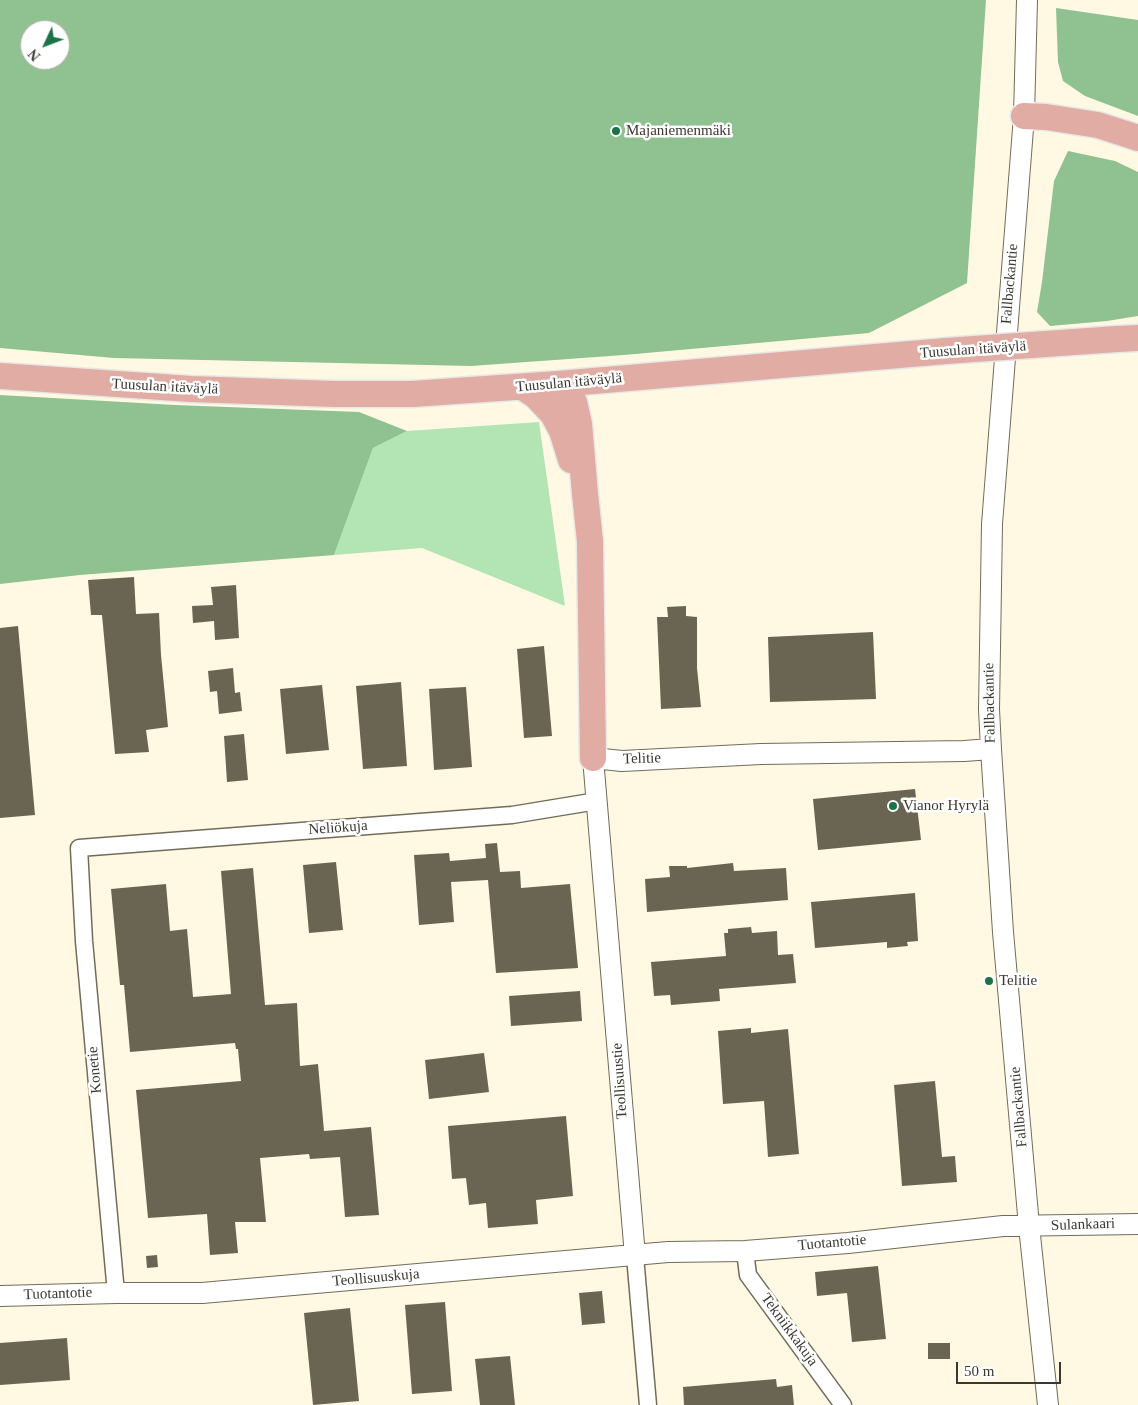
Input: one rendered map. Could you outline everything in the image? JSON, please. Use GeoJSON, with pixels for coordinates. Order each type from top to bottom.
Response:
{"type":"FeatureCollection","features":[{"type":"Feature","properties":{"kind":"main road"},"geometry":{"type":"LineString","coordinates":[[1024,116],[1046,117],[1098,125],[1138,138]]}},
{"type":"Feature","properties":{"kind":"main road","name":"Tuusulan itäväylä"},"geometry":{"type":"LineString","coordinates":[[0,376],[191,389],[335,394],[412,394],[623,379],[946,351],[1127,339]]}},
{"type":"Feature","properties":{"kind":"main road"},"geometry":{"type":"LineString","coordinates":[[590,574],[594,540],[588,417],[591,402],[595,396],[605,388],[623,379]]}},
{"type":"Feature","properties":{"kind":"main road"},"geometry":{"type":"LineString","coordinates":[[558,384],[566,389],[571,396],[579,424],[590,541],[593,758]]}},
{"type":"Feature","properties":{"kind":"main road"},"geometry":{"type":"LineString","coordinates":[[523,387],[536,396],[548,409],[562,431],[569,450],[590,574]]}},
{"type":"Feature","properties":{"kind":"street","name":"Fallbackantie"},"geometry":{"type":"LineString","coordinates":[[1027,0],[1024,116],[992,524],[990,626],[991,749],[1003,932],[1029,1226],[1048,1405]]}},
{"type":"Feature","properties":{"kind":"street","name":"Telitie"},"geometry":{"type":"LineString","coordinates":[[593,758],[622,761],[761,754],[991,749]]}},
{"type":"Feature","properties":{"kind":"street","name":"Teollisuustie"},"geometry":{"type":"LineString","coordinates":[[593,758],[648,1405]]}},
{"type":"Feature","properties":{"kind":"street","name":"Neliökuja"},"geometry":{"type":"LineString","coordinates":[[79,848],[512,815],[597,801]]}},
{"type":"Feature","properties":{"kind":"street","name":"Konetie"},"geometry":{"type":"LineString","coordinates":[[79,848],[84,940],[116,1292]]}},
{"type":"Feature","properties":{"kind":"street","name":"Sulankaari"},"geometry":{"type":"LineString","coordinates":[[1029,1226],[1138,1224]]}},
{"type":"Feature","properties":{"kind":"street","name":"Tuotantotie"},"geometry":{"type":"LineString","coordinates":[[635,1256],[668,1252],[745,1251],[858,1242],[1003,1226],[1029,1226]]}},
{"type":"Feature","properties":{"kind":"street","name":"Tekniikkakuja"},"geometry":{"type":"LineString","coordinates":[[745,1251],[748,1275],[843,1405]]}},
{"type":"Feature","properties":{"kind":"street","name":"Teollisuuskuja"},"geometry":{"type":"LineString","coordinates":[[116,1292],[202,1293],[635,1256]]}},
{"type":"Feature","properties":{"kind":"street","name":"Tuotantotie"},"geometry":{"type":"LineString","coordinates":[[0,1296],[116,1292]]}},
{"type":"Feature","properties":{"kind":"green space"},"geometry":{"type":"Polygon","coordinates":[[[0,0],[986,0],[967,283],[869,333],[624,355],[471,366],[114,358],[0,348],[0,0]]]}},
{"type":"Feature","properties":{"kind":"green space"},"geometry":{"type":"Polygon","coordinates":[[[1056,8],[1138,20],[1138,116],[1085,96],[1063,81],[1058,62],[1056,8]]]}},
{"type":"Feature","properties":{"kind":"green space"},"geometry":{"type":"Polygon","coordinates":[[[1068,151],[1115,161],[1138,172],[1138,316],[1050,326],[1037,312],[1054,181],[1068,151]]]}},
{"type":"Feature","properties":{"kind":"green space"},"geometry":{"type":"Polygon","coordinates":[[[0,395],[175,405],[359,412],[407,431],[373,448],[334,555],[80,575],[0,584],[0,395]]]}},
{"type":"Feature","properties":{"kind":"green space"},"geometry":{"type":"Polygon","coordinates":[[[539,422],[565,606],[422,548],[334,555],[373,448],[407,431],[539,422]]]}},
{"type":"Feature","properties":{"kind":"building"},"geometry":{"type":"Polygon","coordinates":[[[134,577],[136,614],[159,613],[168,727],[146,730],[149,752],[115,754],[102,615],[91,615],[88,580],[134,577]]]}},
{"type":"Feature","properties":{"kind":"building"},"geometry":{"type":"Polygon","coordinates":[[[236,585],[239,638],[215,640],[214,621],[193,623],[192,606],[213,605],[211,587],[236,585]]]}},
{"type":"Feature","properties":{"kind":"building"},"geometry":{"type":"Polygon","coordinates":[[[686,606],[686,616],[697,617],[697,668],[701,707],[661,709],[657,617],[668,617],[667,607],[686,606]]]}},
{"type":"Feature","properties":{"kind":"building"},"geometry":{"type":"Polygon","coordinates":[[[18,626],[35,815],[0,818],[0,628],[18,626]]]}},
{"type":"Feature","properties":{"kind":"building"},"geometry":{"type":"Polygon","coordinates":[[[873,632],[876,699],[770,702],[768,637],[873,632]]]}},
{"type":"Feature","properties":{"kind":"building"},"geometry":{"type":"Polygon","coordinates":[[[544,646],[552,736],[524,738],[517,649],[544,646]]]}},
{"type":"Feature","properties":{"kind":"building"},"geometry":{"type":"Polygon","coordinates":[[[233,668],[235,693],[240,692],[242,711],[219,714],[217,691],[210,692],[208,671],[233,668]]]}},
{"type":"Feature","properties":{"kind":"building"},"geometry":{"type":"Polygon","coordinates":[[[401,682],[407,766],[363,769],[356,686],[401,682]]]}},
{"type":"Feature","properties":{"kind":"building"},"geometry":{"type":"Polygon","coordinates":[[[322,685],[329,750],[286,754],[280,689],[322,685]]]}},
{"type":"Feature","properties":{"kind":"building"},"geometry":{"type":"Polygon","coordinates":[[[466,687],[472,767],[434,770],[429,689],[466,687]]]}},
{"type":"Feature","properties":{"kind":"building"},"geometry":{"type":"Polygon","coordinates":[[[244,734],[248,780],[227,782],[224,736],[244,734]]]}},
{"type":"Feature","properties":{"kind":"building"},"geometry":{"type":"Polygon","coordinates":[[[915,789],[921,840],[818,850],[813,799],[915,789]]]}},
{"type":"Feature","properties":{"kind":"building"},"geometry":{"type":"Polygon","coordinates":[[[497,843],[500,872],[520,871],[521,888],[570,884],[578,968],[496,973],[488,880],[451,882],[454,922],[419,925],[414,855],[449,853],[450,861],[486,858],[485,844],[497,843]]]}},
{"type":"Feature","properties":{"kind":"building"},"geometry":{"type":"Polygon","coordinates":[[[336,862],[343,930],[309,933],[303,865],[336,862]]]}},
{"type":"Feature","properties":{"kind":"building"},"geometry":{"type":"Polygon","coordinates":[[[733,863],[734,871],[786,868],[788,900],[647,912],[645,879],[670,877],[669,866],[687,866],[687,868],[733,863]]]}},
{"type":"Feature","properties":{"kind":"building"},"geometry":{"type":"Polygon","coordinates":[[[253,868],[265,1005],[297,1003],[300,1066],[318,1064],[324,1131],[371,1127],[379,1215],[345,1217],[340,1157],[310,1159],[309,1154],[260,1158],[266,1222],[235,1222],[238,1253],[210,1255],[207,1214],[148,1218],[136,1090],[241,1081],[238,1049],[236,1049],[235,1043],[130,1052],[124,985],[120,985],[111,889],[166,884],[170,931],[187,929],[193,997],[231,994],[221,871],[253,868]]]}},
{"type":"Feature","properties":{"kind":"building"},"geometry":{"type":"Polygon","coordinates":[[[915,893],[918,941],[907,942],[908,946],[887,948],[887,942],[815,948],[811,902],[915,893]]]}},
{"type":"Feature","properties":{"kind":"building"},"geometry":{"type":"Polygon","coordinates":[[[751,927],[752,933],[777,931],[778,955],[793,954],[796,983],[719,989],[720,1001],[671,1005],[670,995],[654,996],[651,962],[726,956],[724,933],[728,933],[728,929],[751,927]]]}},
{"type":"Feature","properties":{"kind":"building"},"geometry":{"type":"Polygon","coordinates":[[[580,991],[582,1021],[511,1026],[509,996],[580,991]]]}},
{"type":"Feature","properties":{"kind":"building"},"geometry":{"type":"Polygon","coordinates":[[[751,1028],[751,1033],[788,1029],[799,1154],[768,1157],[764,1101],[723,1104],[718,1031],[751,1028]]]}},
{"type":"Feature","properties":{"kind":"building"},"geometry":{"type":"Polygon","coordinates":[[[484,1053],[489,1092],[429,1099],[425,1060],[484,1053]]]}},
{"type":"Feature","properties":{"kind":"building"},"geometry":{"type":"Polygon","coordinates":[[[935,1081],[942,1157],[955,1156],[957,1182],[902,1186],[894,1085],[935,1081]]]}},
{"type":"Feature","properties":{"kind":"building"},"geometry":{"type":"Polygon","coordinates":[[[566,1116],[573,1196],[536,1200],[538,1224],[488,1228],[486,1203],[469,1205],[466,1178],[452,1179],[448,1126],[566,1116]]]}},
{"type":"Feature","properties":{"kind":"building"},"geometry":{"type":"Polygon","coordinates":[[[157,1255],[158,1267],[147,1268],[146,1256],[157,1255]]]}},
{"type":"Feature","properties":{"kind":"building"},"geometry":{"type":"Polygon","coordinates":[[[878,1266],[886,1339],[852,1342],[847,1293],[817,1296],[815,1272],[878,1266]]]}},
{"type":"Feature","properties":{"kind":"building"},"geometry":{"type":"Polygon","coordinates":[[[602,1291],[605,1323],[582,1325],[579,1293],[602,1291]]]}},
{"type":"Feature","properties":{"kind":"building"},"geometry":{"type":"Polygon","coordinates":[[[445,1302],[452,1391],[412,1394],[405,1305],[445,1302]]]}},
{"type":"Feature","properties":{"kind":"building"},"geometry":{"type":"Polygon","coordinates":[[[350,1308],[359,1401],[313,1405],[304,1313],[350,1308]]]}},
{"type":"Feature","properties":{"kind":"building"},"geometry":{"type":"Polygon","coordinates":[[[67,1338],[70,1380],[0,1385],[0,1343],[67,1338]]]}},
{"type":"Feature","properties":{"kind":"building"},"geometry":{"type":"Polygon","coordinates":[[[928,1343],[950,1343],[950,1359],[928,1359],[928,1343]]]}},
{"type":"Feature","properties":{"kind":"building"},"geometry":{"type":"Polygon","coordinates":[[[510,1356],[515,1405],[480,1405],[475,1359],[510,1356]]]}},
{"type":"Feature","properties":{"kind":"building"},"geometry":{"type":"Polygon","coordinates":[[[776,1379],[777,1387],[792,1385],[794,1405],[684,1405],[683,1387],[776,1379]]]}},
{"type":"Feature","properties":{"kind":"place","name":"Majaniemenmäki"},"geometry":{"type":"Point","coordinates":[616,131]}},
{"type":"Feature","properties":{"kind":"place","name":"Vianor Hyrylä"},"geometry":{"type":"Point","coordinates":[893,806]}},
{"type":"Feature","properties":{"kind":"place","name":"Telitie"},"geometry":{"type":"Point","coordinates":[989,981]}}]}
